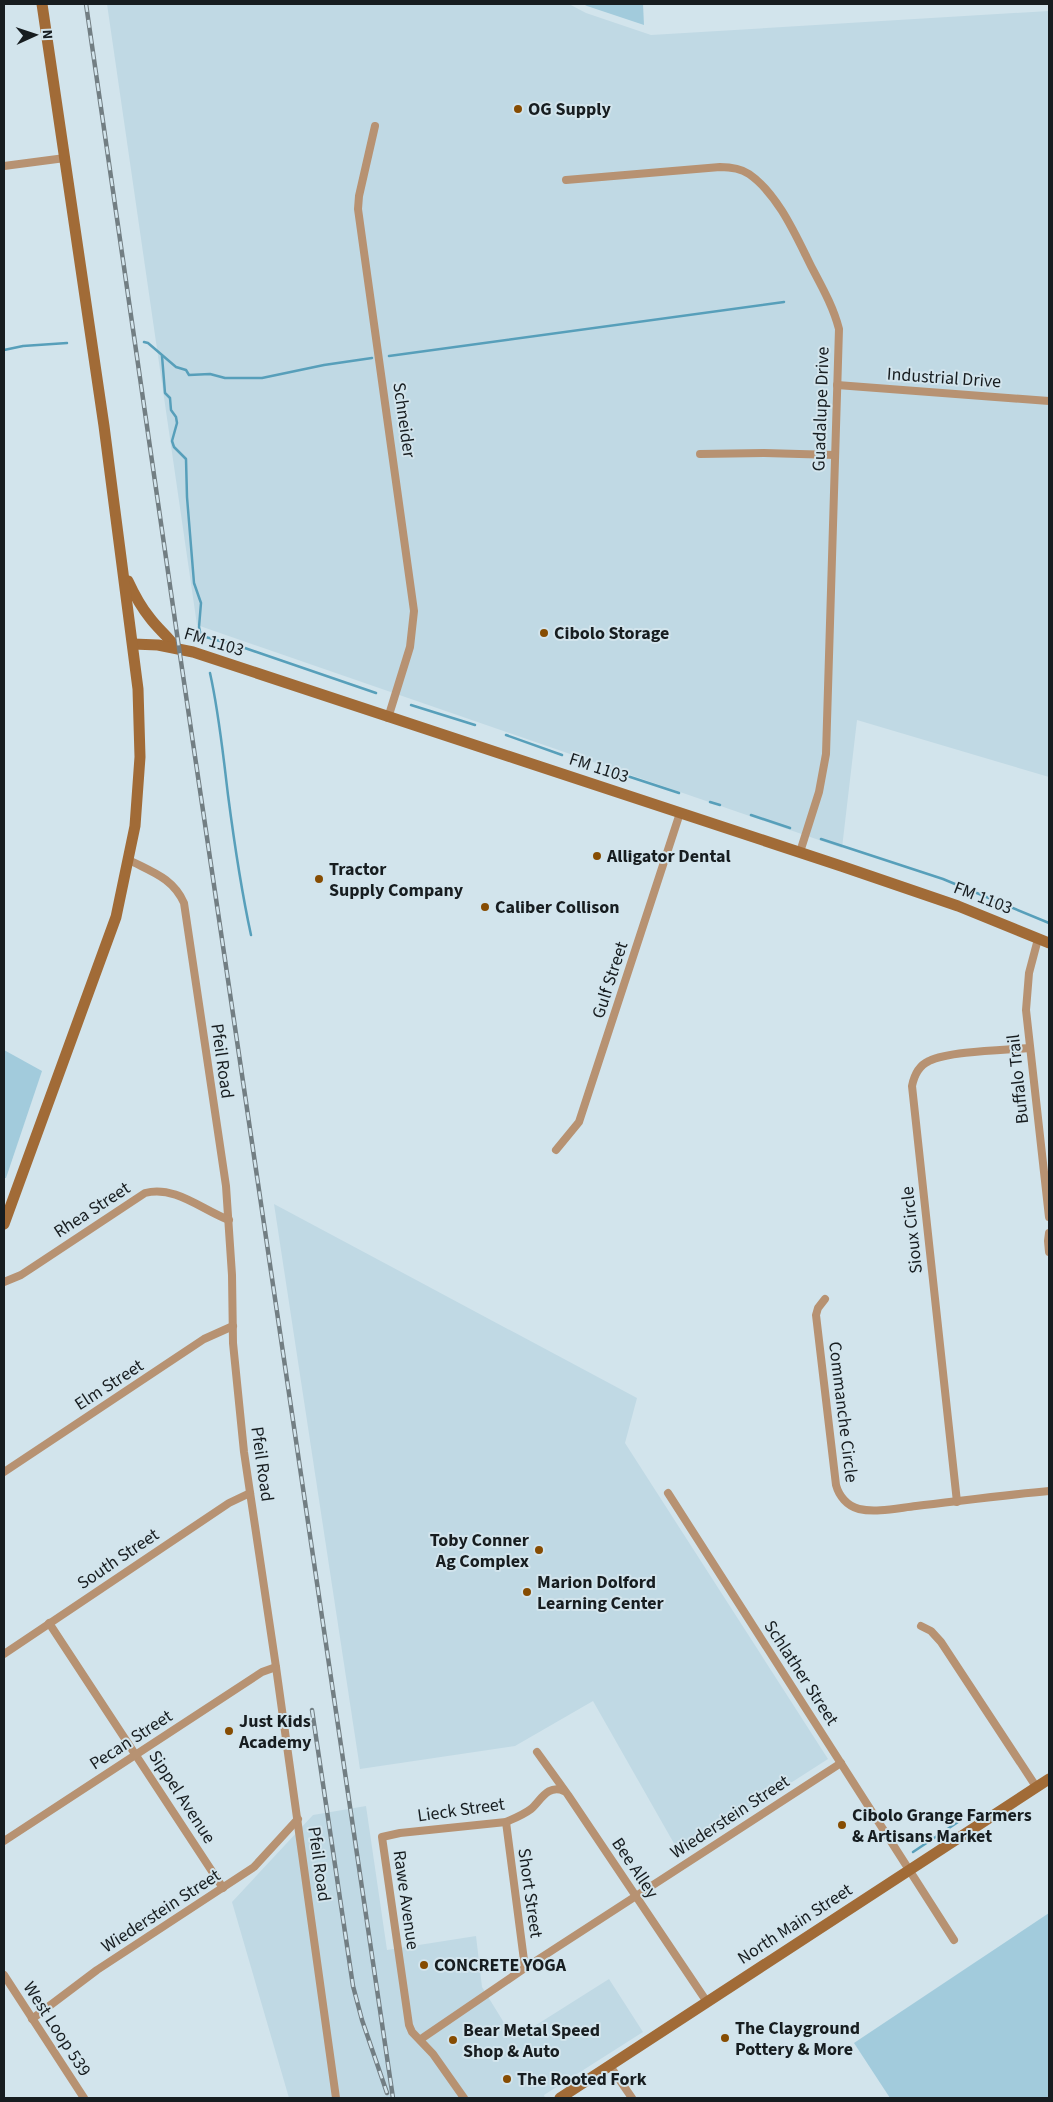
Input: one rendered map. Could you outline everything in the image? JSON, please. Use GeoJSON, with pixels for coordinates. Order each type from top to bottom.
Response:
{"type":"FeatureCollection","features":[{"type":"Feature","properties":{"kind":"main road"},"geometry":{"type":"LineString","coordinates":[[4,1224],[116,917],[136,818],[140,757],[140,722],[133,644],[101,401],[42,4]]}},
{"type":"Feature","properties":{"kind":"main road"},"geometry":{"type":"LineString","coordinates":[[123,569],[135,596],[151,620],[166,634],[176,648]]}},
{"type":"Feature","properties":{"kind":"main road","name":"FM 1103"},"geometry":{"type":"LineString","coordinates":[[133,644],[176,648],[193,652],[388,718],[800,852],[958,906],[1049,943]]}},
{"type":"Feature","properties":{"kind":"main road","name":"North Main Street"},"geometry":{"type":"LineString","coordinates":[[560,2098],[1049,1780]]}},
{"type":"Feature","properties":{"kind":"street","name":"Schneider"},"geometry":{"type":"LineString","coordinates":[[375,126],[359,196],[358,209],[414,611],[410,647],[388,718]]}},
{"type":"Feature","properties":{"kind":"street"},"geometry":{"type":"LineString","coordinates":[[4,166],[65,158]]}},
{"type":"Feature","properties":{"kind":"street","name":"Guadalupe Drive"},"geometry":{"type":"LineString","coordinates":[[566,180],[720,166],[739,169],[756,179],[773,199],[792,227],[827,294],[839,329],[826,754],[819,792],[800,852]]}},
{"type":"Feature","properties":{"kind":"street","name":"Industrial Drive"},"geometry":{"type":"LineString","coordinates":[[837,385],[1049,401]]}},
{"type":"Feature","properties":{"kind":"street"},"geometry":{"type":"LineString","coordinates":[[700,454],[764,452],[835,454]]}},
{"type":"Feature","properties":{"kind":"street","name":"Gulf Street"},"geometry":{"type":"LineString","coordinates":[[556,1150],[579,1122],[680,813]]}},
{"type":"Feature","properties":{"kind":"street","name":"Pfeil Road"},"geometry":{"type":"LineString","coordinates":[[128,860],[166,880],[178,890],[184,904],[229,1220],[233,1326],[244,1452],[298,1819],[336,2098]]}},
{"type":"Feature","properties":{"kind":"street","name":"Buffalo Trail"},"geometry":{"type":"LineString","coordinates":[[1038,938],[1026,996],[1029,1048],[1049,1218]]}},
{"type":"Feature","properties":{"kind":"street","name":"Sioux Circle"},"geometry":{"type":"LineString","coordinates":[[957,1502],[912,1086],[920,1068],[929,1061],[949,1056],[1029,1048]]}},
{"type":"Feature","properties":{"kind":"street","name":"Rhea Street"},"geometry":{"type":"LineString","coordinates":[[4,1282],[21,1276],[137,1199],[156,1190],[179,1196],[229,1220]]}},
{"type":"Feature","properties":{"kind":"street"},"geometry":{"type":"LineString","coordinates":[[1049,1233],[1049,1252]]}},
{"type":"Feature","properties":{"kind":"street","name":"Commanche Circle"},"geometry":{"type":"LineString","coordinates":[[825,1299],[818,1308],[816,1315],[836,1485],[838,1493],[853,1507],[869,1510],[1049,1491]]}},
{"type":"Feature","properties":{"kind":"street","name":"Elm Street"},"geometry":{"type":"LineString","coordinates":[[4,1472],[204,1340],[233,1326]]}},
{"type":"Feature","properties":{"kind":"street","name":"Schlather Street"},"geometry":{"type":"LineString","coordinates":[[668,1493],[954,1940]]}},
{"type":"Feature","properties":{"kind":"street","name":"South Street"},"geometry":{"type":"LineString","coordinates":[[5,1650],[49,1623],[228,1503],[250,1494]]}},
{"type":"Feature","properties":{"kind":"street","name":"Sippel Avenue"},"geometry":{"type":"LineString","coordinates":[[49,1623],[224,1888]]}},
{"type":"Feature","properties":{"kind":"street"},"geometry":{"type":"LineString","coordinates":[[921,1626],[931,1631],[941,1642],[1037,1788]]}},
{"type":"Feature","properties":{"kind":"street","name":"Pecan Street"},"geometry":{"type":"LineString","coordinates":[[4,1841],[262,1672],[276,1667]]}},
{"type":"Feature","properties":{"kind":"street","name":"Bee Alley"},"geometry":{"type":"LineString","coordinates":[[537,1752],[707,2002]]}},
{"type":"Feature","properties":{"kind":"street","name":"Wiederstein Street"},"geometry":{"type":"LineString","coordinates":[[421,2039],[635,1896],[842,1763]]}},
{"type":"Feature","properties":{"kind":"street","name":"Lieck Street"},"geometry":{"type":"LineString","coordinates":[[382,1837],[400,1833],[506,1822],[526,1812],[550,1791],[559,1789],[564,1791]]}},
{"type":"Feature","properties":{"kind":"street","name":"Wiederstein Street"},"geometry":{"type":"LineString","coordinates":[[32,2019],[98,1970],[254,1867],[298,1819]]}},
{"type":"Feature","properties":{"kind":"street","name":"Short Street"},"geometry":{"type":"LineString","coordinates":[[506,1822],[526,1968]]}},
{"type":"Feature","properties":{"kind":"street","name":"Rawe Avenue"},"geometry":{"type":"LineString","coordinates":[[382,1837],[409,2025],[412,2032],[421,2039],[464,2098]]}},
{"type":"Feature","properties":{"kind":"street","name":"West Loop 539"},"geometry":{"type":"LineString","coordinates":[[4,1975],[84,2098]]}},
{"type":"Feature","properties":{"kind":"street"},"geometry":{"type":"LineString","coordinates":[[610,2066],[632,2098]]}},
{"type":"Feature","properties":{"kind":"shaded area"},"geometry":{"type":"Polygon","coordinates":[[[107,4],[569,4],[586,13],[651,35],[1049,11],[1049,777],[857,720],[842,848],[197,625],[107,4]]]}},
{"type":"Feature","properties":{"kind":"shaded area"},"geometry":{"type":"Polygon","coordinates":[[[583,4],[643,4],[644,25],[587,6],[583,4]]]}},
{"type":"Feature","properties":{"kind":"shaded area"},"geometry":{"type":"Polygon","coordinates":[[[4,1050],[42,1071],[6,1178],[4,1178],[4,1050]]]}},
{"type":"Feature","properties":{"kind":"shaded area","name":"Marion Dolford Learning Center"},"geometry":{"type":"Polygon","coordinates":[[[274,1204],[637,1398],[625,1443],[828,1759],[680,1854],[593,1701],[515,1746],[360,1769],[274,1204]]]}},
{"type":"Feature","properties":{"kind":"shaded area"},"geometry":{"type":"Polygon","coordinates":[[[366,1806],[387,1950],[476,1936],[482,1987],[514,2039],[609,1979],[643,2032],[544,2095],[545,2098],[289,2098],[232,1902],[313,1815],[366,1806]]]}},
{"type":"Feature","properties":{"kind":"shaded area"},"geometry":{"type":"Polygon","coordinates":[[[1049,1913],[1049,2098],[890,2098],[854,2043],[1049,1913]]]}},
{"type":"Feature","properties":{"kind":"waterway"},"geometry":{"type":"LineString","coordinates":[[389,356],[784,302]]}},
{"type":"Feature","properties":{"kind":"waterway"},"geometry":{"type":"LineString","coordinates":[[144,342],[148,343],[176,367],[186,370],[189,375],[210,374],[225,378],[262,378],[324,365],[372,358]]}},
{"type":"Feature","properties":{"kind":"waterway"},"geometry":{"type":"LineString","coordinates":[[4,350],[23,346],[67,343]]}},
{"type":"Feature","properties":{"kind":"waterway"},"geometry":{"type":"LineString","coordinates":[[162,356],[165,393],[170,398],[171,410],[176,417],[177,423],[172,441],[174,447],[186,459],[194,583],[201,603],[199,627],[202,641]]}},
{"type":"Feature","properties":{"kind":"waterway"},"geometry":{"type":"LineString","coordinates":[[202,636],[242,647],[376,693]]}},
{"type":"Feature","properties":{"kind":"waterway"},"geometry":{"type":"LineString","coordinates":[[210,673],[238,865],[251,935]]}},
{"type":"Feature","properties":{"kind":"waterway"},"geometry":{"type":"LineString","coordinates":[[411,705],[475,725]]}},
{"type":"Feature","properties":{"kind":"waterway"},"geometry":{"type":"LineString","coordinates":[[506,735],[562,755]]}},
{"type":"Feature","properties":{"kind":"waterway"},"geometry":{"type":"LineString","coordinates":[[609,770],[679,793]]}},
{"type":"Feature","properties":{"kind":"waterway"},"geometry":{"type":"LineString","coordinates":[[710,802],[720,805]]}},
{"type":"Feature","properties":{"kind":"waterway"},"geometry":{"type":"LineString","coordinates":[[751,815],[790,828]]}},
{"type":"Feature","properties":{"kind":"waterway"},"geometry":{"type":"LineString","coordinates":[[821,839],[943,879],[1049,923]]}},
{"type":"Feature","properties":{"kind":"waterway"},"geometry":{"type":"LineString","coordinates":[[913,1852],[961,1820]]}},
{"type":"Feature","properties":{"kind":"railway"},"geometry":{"type":"LineString","coordinates":[[86,4],[393,2098]]}},
{"type":"Feature","properties":{"kind":"railway"},"geometry":{"type":"LineString","coordinates":[[312,1710],[353,1986],[362,2020],[387,2093]]}},
{"type":"Feature","properties":{"kind":"place","name":"OG Supply"},"geometry":{"type":"Point","coordinates":[518,109]}},
{"type":"Feature","properties":{"kind":"place","name":"Cibolo Storage"},"geometry":{"type":"Point","coordinates":[544,633]}},
{"type":"Feature","properties":{"kind":"place","name":"Alligator Dental"},"geometry":{"type":"Point","coordinates":[597,856]}},
{"type":"Feature","properties":{"kind":"place","name":"Tractor Supply Company"},"geometry":{"type":"Point","coordinates":[319,879]}},
{"type":"Feature","properties":{"kind":"place","name":"Caliber Collison"},"geometry":{"type":"Point","coordinates":[485,907]}},
{"type":"Feature","properties":{"kind":"place","name":"Toby Conner Ag Complex"},"geometry":{"type":"Point","coordinates":[539,1550]}},
{"type":"Feature","properties":{"kind":"place","name":"Marion Dolford Learning Center"},"geometry":{"type":"Point","coordinates":[527,1592]}},
{"type":"Feature","properties":{"kind":"place","name":"Just Kids Academy"},"geometry":{"type":"Point","coordinates":[229,1731]}},
{"type":"Feature","properties":{"kind":"place","name":"Cibolo Grange Farmers & Artisans Market"},"geometry":{"type":"Point","coordinates":[842,1825]}},
{"type":"Feature","properties":{"kind":"place","name":"CONCRETE YOGA"},"geometry":{"type":"Point","coordinates":[424,1965]}},
{"type":"Feature","properties":{"kind":"place","name":"The Clayground Pottery & More"},"geometry":{"type":"Point","coordinates":[725,2038]}},
{"type":"Feature","properties":{"kind":"place","name":"Bear Metal Speed Shop & Auto"},"geometry":{"type":"Point","coordinates":[453,2040]}},
{"type":"Feature","properties":{"kind":"place","name":"The Rooted Fork"},"geometry":{"type":"Point","coordinates":[507,2079]}}]}
